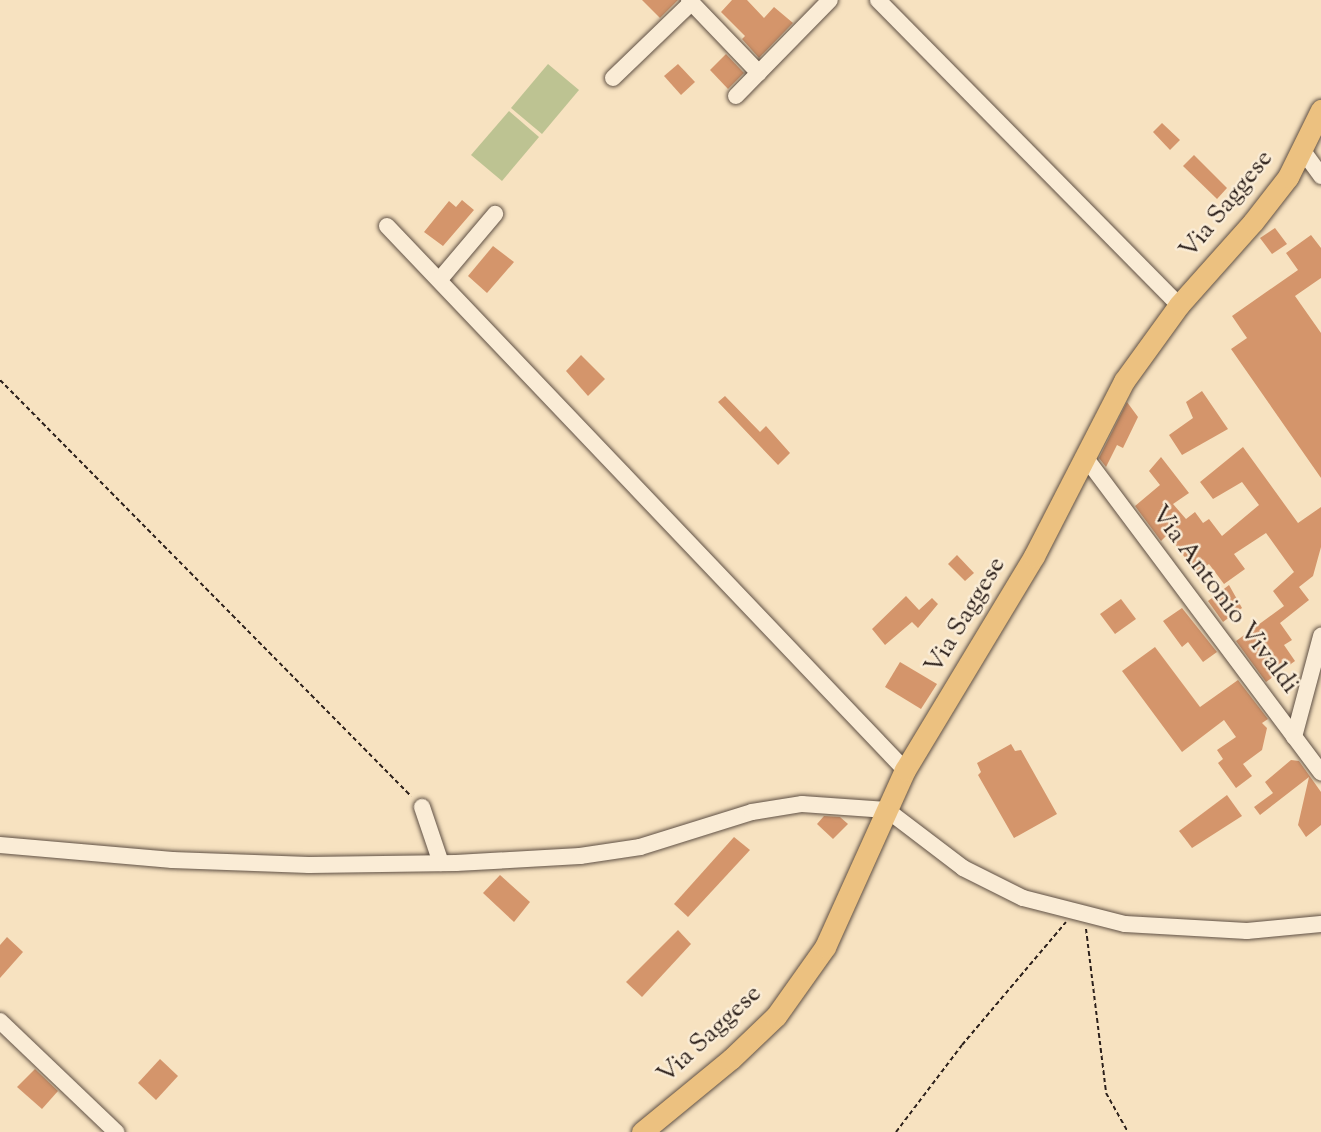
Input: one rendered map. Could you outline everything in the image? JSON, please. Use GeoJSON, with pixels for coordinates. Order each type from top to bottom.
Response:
{"type":"FeatureCollection","features":[{"type":"Feature","properties":{"kind":"main road","name":"Via Saggese"},"geometry":{"type":"LineString","coordinates":[[642,1132],[731,1059],[776,1016],[825,947],[905,770],[1034,556],[1124,381],[1179,306],[1253,222],[1303,151],[1321,110]]}},
{"type":"Feature","properties":{"kind":"street"},"geometry":{"type":"LineString","coordinates":[[736,96],[830,0]]}},
{"type":"Feature","properties":{"kind":"street"},"geometry":{"type":"LineString","coordinates":[[878,0],[1179,306]]}},
{"type":"Feature","properties":{"kind":"street"},"geometry":{"type":"LineString","coordinates":[[613,78],[690,1],[759,73]]}},
{"type":"Feature","properties":{"kind":"street"},"geometry":{"type":"LineString","coordinates":[[1303,151],[1321,176]]}},
{"type":"Feature","properties":{"kind":"street"},"geometry":{"type":"LineString","coordinates":[[441,278],[495,214]]}},
{"type":"Feature","properties":{"kind":"street"},"geometry":{"type":"LineString","coordinates":[[387,226],[441,278],[905,770]]}},
{"type":"Feature","properties":{"kind":"street","name":"Via Antonio Vivaldi"},"geometry":{"type":"LineString","coordinates":[[1085,457],[1321,772]]}},
{"type":"Feature","properties":{"kind":"street"},"geometry":{"type":"LineString","coordinates":[[1294,737],[1321,636]]}},
{"type":"Feature","properties":{"kind":"street"},"geometry":{"type":"LineString","coordinates":[[0,845],[172,860],[309,865],[441,863],[580,856],[640,847],[752,812],[802,804],[887,810],[963,868],[1023,898],[1125,924],[1247,931],[1321,924]]}},
{"type":"Feature","properties":{"kind":"street"},"geometry":{"type":"LineString","coordinates":[[422,807],[441,863]]}},
{"type":"Feature","properties":{"kind":"street"},"geometry":{"type":"LineString","coordinates":[[0,1021],[117,1132]]}},
{"type":"Feature","properties":{"kind":"path"},"geometry":{"type":"LineString","coordinates":[[0,380],[422,807]]}},
{"type":"Feature","properties":{"kind":"path"},"geometry":{"type":"LineString","coordinates":[[896,1132],[1078,912]]}},
{"type":"Feature","properties":{"kind":"path"},"geometry":{"type":"LineString","coordinates":[[1078,912],[1106,1093],[1128,1132]]}},
{"type":"Feature","properties":{"kind":"green space"},"geometry":{"type":"Polygon","coordinates":[[[548,64],[579,90],[542,134],[511,108],[548,64]]]}},
{"type":"Feature","properties":{"kind":"green space"},"geometry":{"type":"Polygon","coordinates":[[[509,111],[539,137],[502,181],[471,155],[509,111]]]}},
{"type":"Feature","properties":{"kind":"building"},"geometry":{"type":"Polygon","coordinates":[[[642,0],[678,0],[660,18],[642,0]]]}},
{"type":"Feature","properties":{"kind":"building"},"geometry":{"type":"Polygon","coordinates":[[[732,0],[747,0],[764,18],[774,7],[793,23],[759,58],[742,39],[745,36],[721,12],[732,0]]]}},
{"type":"Feature","properties":{"kind":"building"},"geometry":{"type":"Polygon","coordinates":[[[726,54],[744,73],[728,89],[710,70],[726,54]]]}},
{"type":"Feature","properties":{"kind":"building"},"geometry":{"type":"Polygon","coordinates":[[[678,64],[695,82],[681,95],[664,76],[678,64]]]}},
{"type":"Feature","properties":{"kind":"building"},"geometry":{"type":"Polygon","coordinates":[[[1162,123],[1180,140],[1170,150],[1153,132],[1162,123]]]}},
{"type":"Feature","properties":{"kind":"building"},"geometry":{"type":"Polygon","coordinates":[[[1194,155],[1227,188],[1217,199],[1183,166],[1194,155]]]}},
{"type":"Feature","properties":{"kind":"building"},"geometry":{"type":"Polygon","coordinates":[[[462,200],[474,210],[443,246],[424,232],[449,201],[456,207],[462,200]]]}},
{"type":"Feature","properties":{"kind":"building"},"geometry":{"type":"Polygon","coordinates":[[[1275,228],[1287,244],[1272,254],[1260,238],[1275,228]]]}},
{"type":"Feature","properties":{"kind":"building"},"geometry":{"type":"Polygon","coordinates":[[[1311,235],[1321,248],[1321,278],[1295,296],[1321,333],[1321,478],[1231,349],[1247,338],[1232,316],[1298,270],[1286,253],[1311,235]]]}},
{"type":"Feature","properties":{"kind":"building"},"geometry":{"type":"Polygon","coordinates":[[[493,246],[514,262],[487,293],[468,276],[493,246]]]}},
{"type":"Feature","properties":{"kind":"building"},"geometry":{"type":"Polygon","coordinates":[[[581,355],[605,379],[588,396],[566,371],[581,355]]]}},
{"type":"Feature","properties":{"kind":"building"},"geometry":{"type":"Polygon","coordinates":[[[1202,391],[1228,429],[1182,455],[1169,435],[1193,418],[1186,402],[1202,391]]]}},
{"type":"Feature","properties":{"kind":"building"},"geometry":{"type":"Polygon","coordinates":[[[725,396],[760,432],[766,426],[790,453],[778,465],[718,402],[725,396]]]}},
{"type":"Feature","properties":{"kind":"building"},"geometry":{"type":"Polygon","coordinates":[[[1127,402],[1138,417],[1123,448],[1117,445],[1106,467],[1099,458],[1127,402]]]}},
{"type":"Feature","properties":{"kind":"building"},"geometry":{"type":"Polygon","coordinates":[[[1243,447],[1298,523],[1321,507],[1321,547],[1313,576],[1299,587],[1309,600],[1280,623],[1292,640],[1284,645],[1295,661],[1266,682],[1236,641],[1284,606],[1273,591],[1294,572],[1266,533],[1234,554],[1245,569],[1224,584],[1209,564],[1196,573],[1173,541],[1166,536],[1161,541],[1135,506],[1160,485],[1149,471],[1161,457],[1189,493],[1173,504],[1186,519],[1195,512],[1203,523],[1209,519],[1222,536],[1259,505],[1242,482],[1213,499],[1200,482],[1243,447]]]}},
{"type":"Feature","properties":{"kind":"building"},"geometry":{"type":"Polygon","coordinates":[[[957,555],[974,573],[965,581],[948,564],[957,555]]]}},
{"type":"Feature","properties":{"kind":"building"},"geometry":{"type":"Polygon","coordinates":[[[1229,585],[1242,608],[1223,622],[1208,601],[1229,585]]]}},
{"type":"Feature","properties":{"kind":"building"},"geometry":{"type":"Polygon","coordinates":[[[906,596],[919,610],[932,598],[938,604],[918,628],[912,622],[885,645],[872,629],[906,596]]]}},
{"type":"Feature","properties":{"kind":"building"},"geometry":{"type":"Polygon","coordinates":[[[1121,599],[1136,619],[1115,634],[1100,614],[1121,599]]]}},
{"type":"Feature","properties":{"kind":"building"},"geometry":{"type":"Polygon","coordinates":[[[1182,608],[1217,652],[1203,662],[1188,642],[1182,647],[1163,621],[1182,608]]]}},
{"type":"Feature","properties":{"kind":"building"},"geometry":{"type":"Polygon","coordinates":[[[1155,647],[1200,707],[1238,680],[1268,719],[1262,723],[1267,728],[1262,750],[1243,764],[1252,776],[1236,788],[1218,763],[1223,759],[1217,750],[1236,737],[1224,720],[1182,752],[1122,671],[1155,647]]]}},
{"type":"Feature","properties":{"kind":"building"},"geometry":{"type":"Polygon","coordinates":[[[900,662],[937,684],[921,709],[885,687],[900,662]]]}},
{"type":"Feature","properties":{"kind":"building"},"geometry":{"type":"Polygon","coordinates":[[[1011,744],[1015,751],[1021,750],[1057,814],[1014,838],[978,775],[981,772],[977,763],[1011,744]]]}},
{"type":"Feature","properties":{"kind":"building"},"geometry":{"type":"Polygon","coordinates":[[[1291,760],[1299,761],[1321,792],[1321,825],[1306,837],[1298,825],[1309,777],[1260,815],[1254,807],[1273,793],[1265,782],[1291,760]]]}},
{"type":"Feature","properties":{"kind":"building"},"geometry":{"type":"Polygon","coordinates":[[[1227,795],[1242,816],[1192,848],[1179,831],[1227,795]]]}},
{"type":"Feature","properties":{"kind":"building"},"geometry":{"type":"Polygon","coordinates":[[[824,816],[840,817],[848,824],[833,839],[817,824],[824,816]]]}},
{"type":"Feature","properties":{"kind":"building"},"geometry":{"type":"Polygon","coordinates":[[[734,837],[750,850],[688,917],[674,904],[734,837]]]}},
{"type":"Feature","properties":{"kind":"building"},"geometry":{"type":"Polygon","coordinates":[[[500,875],[530,902],[514,922],[483,893],[500,875]]]}},
{"type":"Feature","properties":{"kind":"building"},"geometry":{"type":"Polygon","coordinates":[[[678,930],[691,944],[642,997],[626,982],[678,930]]]}},
{"type":"Feature","properties":{"kind":"building"},"geometry":{"type":"Polygon","coordinates":[[[7,937],[23,952],[0,978],[0,945],[7,937]]]}},
{"type":"Feature","properties":{"kind":"building"},"geometry":{"type":"Polygon","coordinates":[[[160,1059],[178,1076],[156,1100],[138,1083],[160,1059]]]}},
{"type":"Feature","properties":{"kind":"building"},"geometry":{"type":"Polygon","coordinates":[[[35,1069],[58,1091],[42,1109],[17,1087],[35,1069]]]}}]}
